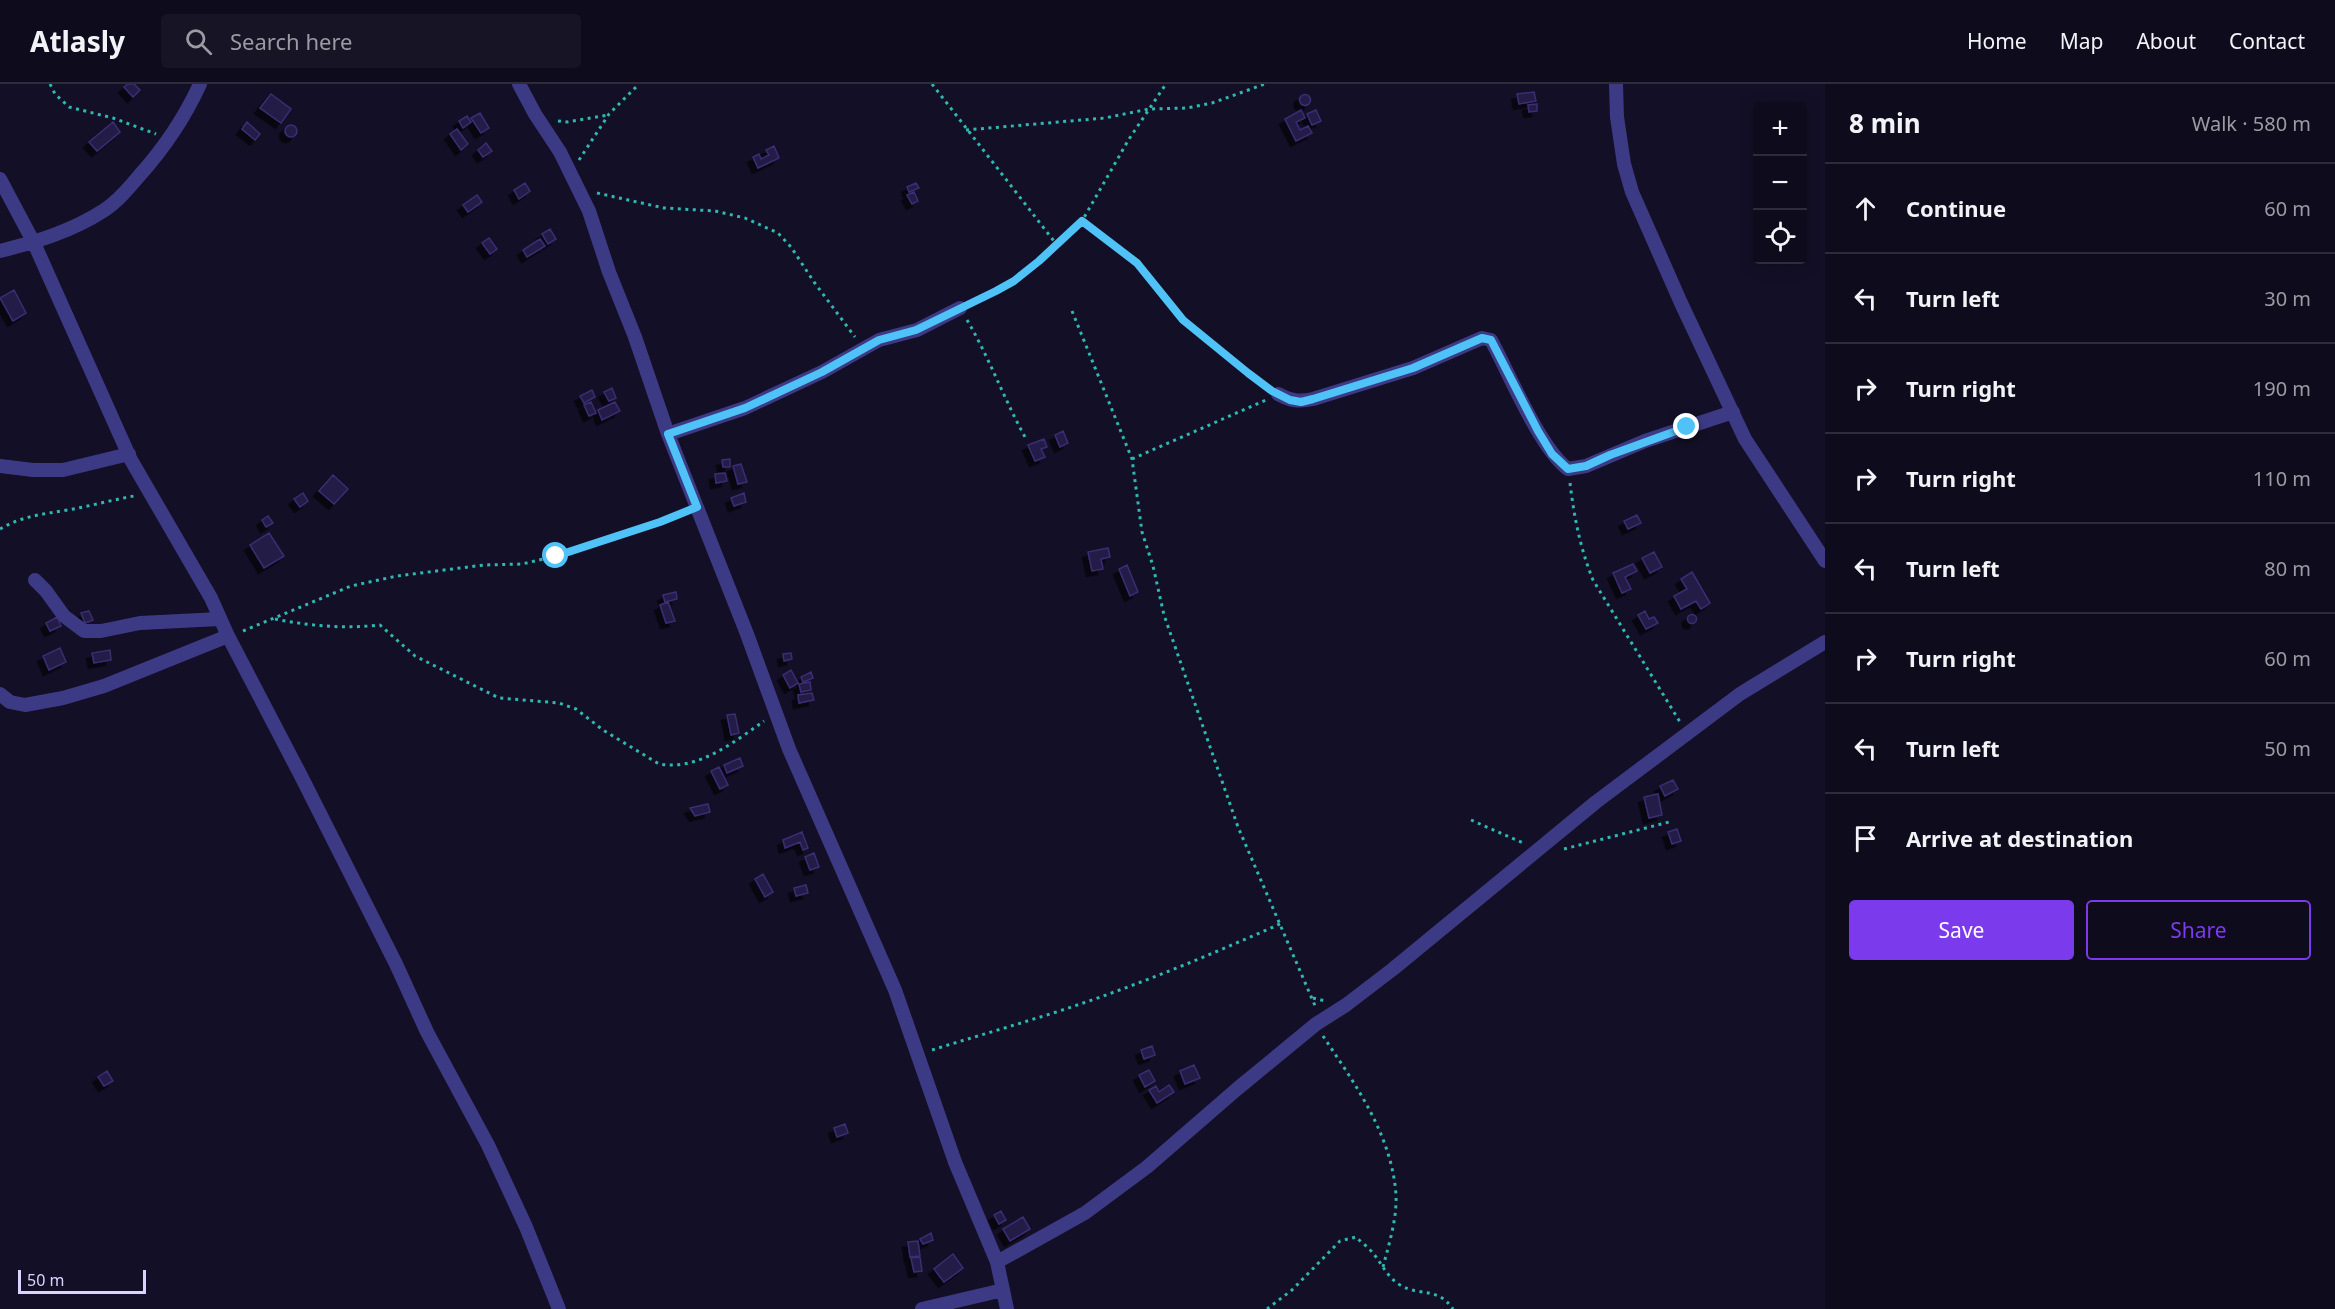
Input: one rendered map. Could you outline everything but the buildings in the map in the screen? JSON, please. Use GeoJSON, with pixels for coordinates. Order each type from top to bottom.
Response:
{"type":"FeatureCollection","features":[{"type":"Feature","properties":{"kind":"street"},"geometry":{"type":"LineString","coordinates":[[0,250],[34,243],[77,226],[104,211],[122,196],[170,140],[189,109],[200,84]]}},
{"type":"Feature","properties":{"kind":"street"},"geometry":{"type":"LineString","coordinates":[[519,84],[535,114],[552,138],[580,191],[635,337],[668,434],[807,791],[878,948],[955,1162],[997,1262],[1007,1309]]}},
{"type":"Feature","properties":{"kind":"street"},"geometry":{"type":"LineString","coordinates":[[1616,84],[1617,117],[1624,164],[1632,192],[1745,439],[1825,561]]}},
{"type":"Feature","properties":{"kind":"street"},"geometry":{"type":"LineString","coordinates":[[0,179],[34,243],[129,454],[211,598],[228,636],[370,912],[427,1032],[488,1145],[526,1227],[559,1309]]}},
{"type":"Feature","properties":{"kind":"street"},"geometry":{"type":"LineString","coordinates":[[668,434],[745,408],[822,372],[879,340],[916,330],[960,308]]}},
{"type":"Feature","properties":{"kind":"street"},"geometry":{"type":"LineString","coordinates":[[1278,394],[1301,402],[1313,399],[1413,368],[1482,338],[1487,338],[1491,340],[1547,446],[1560,464],[1568,469],[1586,466],[1645,441],[1733,412]]}},
{"type":"Feature","properties":{"kind":"street"},"geometry":{"type":"LineString","coordinates":[[0,466],[33,470],[63,470],[129,454]]}},
{"type":"Feature","properties":{"kind":"street"},"geometry":{"type":"LineString","coordinates":[[35,580],[64,616],[84,631],[101,632],[140,623],[220,619]]}},
{"type":"Feature","properties":{"kind":"street"},"geometry":{"type":"LineString","coordinates":[[0,694],[10,702],[25,705],[63,698],[104,686],[228,636]]}},
{"type":"Feature","properties":{"kind":"street"},"geometry":{"type":"LineString","coordinates":[[997,1262],[1085,1213],[1147,1167],[1319,1023],[1393,969],[1596,802],[1740,694],[1825,642]]}},
{"type":"Feature","properties":{"kind":"street"},"geometry":{"type":"LineString","coordinates":[[922,1309],[1003,1290]]}},
{"type":"Feature","properties":{"kind":"path"},"geometry":{"type":"LineString","coordinates":[[50,84],[55,94],[69,107],[113,118],[170,140]]}},
{"type":"Feature","properties":{"kind":"path"},"geometry":{"type":"LineString","coordinates":[[570,172],[609,114],[639,84]]}},
{"type":"Feature","properties":{"kind":"path"},"geometry":{"type":"LineString","coordinates":[[932,84],[1057,245]]}},
{"type":"Feature","properties":{"kind":"path"},"geometry":{"type":"LineString","coordinates":[[1025,437],[1009,408],[980,342],[960,308],[1014,281],[1082,221],[1129,139],[1166,84]]}},
{"type":"Feature","properties":{"kind":"path"},"geometry":{"type":"LineString","coordinates":[[966,130],[1105,118],[1149,109],[1187,108],[1212,103],[1265,84]]}},
{"type":"Feature","properties":{"kind":"path"},"geometry":{"type":"LineString","coordinates":[[535,114],[567,122],[609,114]]}},
{"type":"Feature","properties":{"kind":"path"},"geometry":{"type":"LineString","coordinates":[[580,191],[664,208],[715,211],[745,218],[778,233],[791,247],[863,348]]}},
{"type":"Feature","properties":{"kind":"path"},"geometry":{"type":"LineString","coordinates":[[1082,221],[1137,263],[1183,320],[1248,373],[1278,394],[1132,459]]}},
{"type":"Feature","properties":{"kind":"path"},"geometry":{"type":"LineString","coordinates":[[1072,311],[1132,459],[1142,532],[1153,566],[1164,615],[1238,827],[1319,1023],[1372,1115],[1391,1163],[1396,1196],[1394,1227],[1383,1267]]}},
{"type":"Feature","properties":{"kind":"path"},"geometry":{"type":"LineString","coordinates":[[1568,469],[1573,514],[1584,558],[1593,580],[1687,734]]}},
{"type":"Feature","properties":{"kind":"path"},"geometry":{"type":"LineString","coordinates":[[0,530],[15,520],[42,512],[70,510],[103,501],[151,494]]}},
{"type":"Feature","properties":{"kind":"path"},"geometry":{"type":"LineString","coordinates":[[228,636],[275,619],[304,604],[351,586],[397,576],[522,564],[556,556],[660,522],[697,507]]}},
{"type":"Feature","properties":{"kind":"path"},"geometry":{"type":"LineString","coordinates":[[275,619],[304,625],[337,627],[380,625],[415,656],[499,698],[559,703],[576,709],[594,724],[658,764],[669,766],[690,762],[718,752],[777,712]]}},
{"type":"Feature","properties":{"kind":"path"},"geometry":{"type":"LineString","coordinates":[[1471,820],[1538,850],[1574,847],[1673,821]]}},
{"type":"Feature","properties":{"kind":"path"},"geometry":{"type":"LineString","coordinates":[[916,1054],[1059,1011],[1224,949],[1280,924]]}},
{"type":"Feature","properties":{"kind":"path"},"geometry":{"type":"LineString","coordinates":[[1267,1309],[1292,1290],[1340,1241],[1356,1237],[1399,1284],[1412,1290],[1438,1295],[1453,1309]]}},
{"type":"Feature","properties":{"kind":"route"},"geometry":{"type":"LineString","coordinates":[[556,556],[660,522],[697,507],[668,434],[745,408],[822,372],[879,340],[916,330],[996,291],[1014,281],[1039,261],[1082,221],[1137,263],[1183,320],[1272,391],[1290,400],[1301,402],[1313,399],[1413,368],[1440,358],[1469,343],[1487,338],[1491,340],[1552,454],[1560,464],[1568,469],[1575,470],[1645,441],[1687,427]]}}]}
